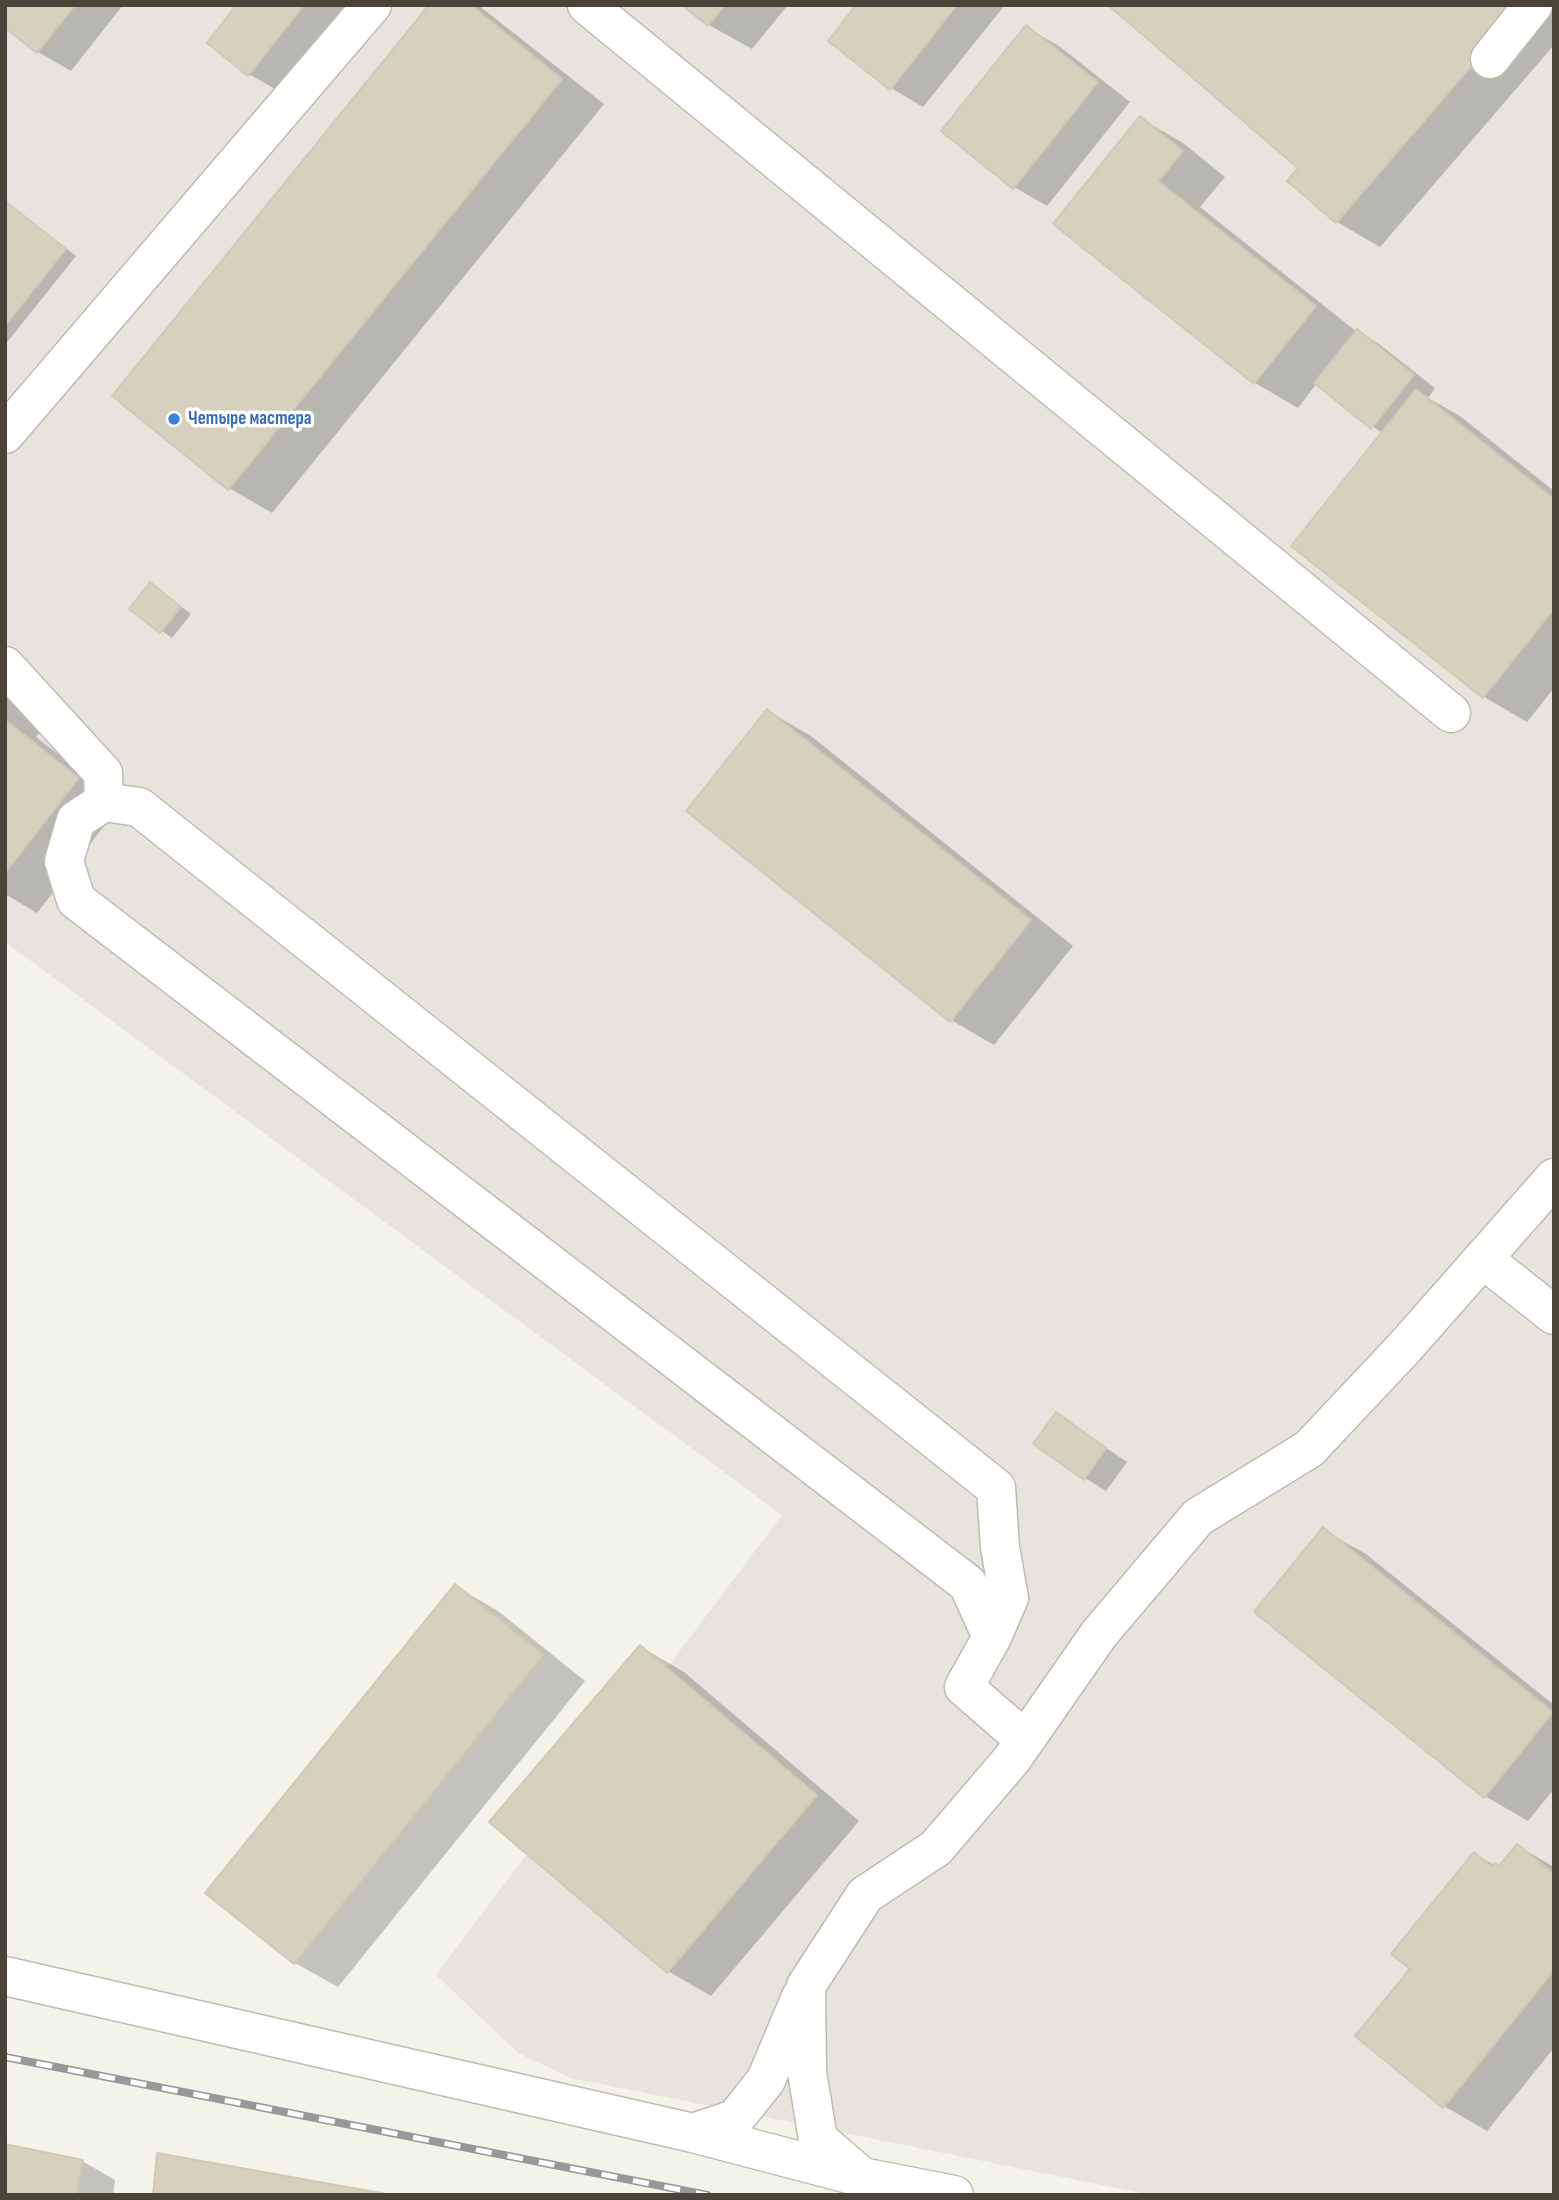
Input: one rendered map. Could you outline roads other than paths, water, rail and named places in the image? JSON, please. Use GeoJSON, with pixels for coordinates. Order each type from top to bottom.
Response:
{"type":"FeatureCollection","features":[{"type":"Feature","properties":{"kind":"lane"},"geometry":{"type":"LineString","coordinates":[[5,434],[372,5]]}},
{"type":"Feature","properties":{"kind":"lane"},"geometry":{"type":"LineString","coordinates":[[587,5],[1451,713]]}},
{"type":"Feature","properties":{"kind":"lane"},"geometry":{"type":"LineString","coordinates":[[1490,59],[1533,5]]}},
{"type":"Feature","properties":{"kind":"lane"},"geometry":{"type":"LineString","coordinates":[[5,666],[103,773],[104,802]]}},
{"type":"Feature","properties":{"kind":"lane"},"geometry":{"type":"LineString","coordinates":[[992,1637],[968,1584],[76,900],[64,861],[76,821],[104,802],[139,807],[996,1489],[1009,1598],[992,1637],[964,1687],[1026,1740]]}},
{"type":"Feature","properties":{"kind":"lane"},"geometry":{"type":"LineString","coordinates":[[693,2133],[735,2119],[766,2080],[806,1986],[865,1895],[936,1848],[1026,1740],[1099,1634],[1198,1517],[1309,1449],[1405,1347],[1554,1178]]}},
{"type":"Feature","properties":{"kind":"lane"},"geometry":{"type":"LineString","coordinates":[[1483,1259],[1554,1315]]}},
{"type":"Feature","properties":{"kind":"lane"},"geometry":{"type":"LineString","coordinates":[[5,1976],[693,2133],[862,2177],[954,2195]]}},
{"type":"Feature","properties":{"kind":"lane"},"geometry":{"type":"LineString","coordinates":[[806,1986],[807,2072],[818,2138],[862,2177]]}},
{"type":"Feature","properties":{"kind":"railway"},"geometry":{"type":"LineString","coordinates":[[5,2057],[707,2195]]}},
{"type":"Feature","properties":{"kind":"place","name":"Четыре мастера"},"geometry":{"type":"Point","coordinates":[174,419]}}]}
